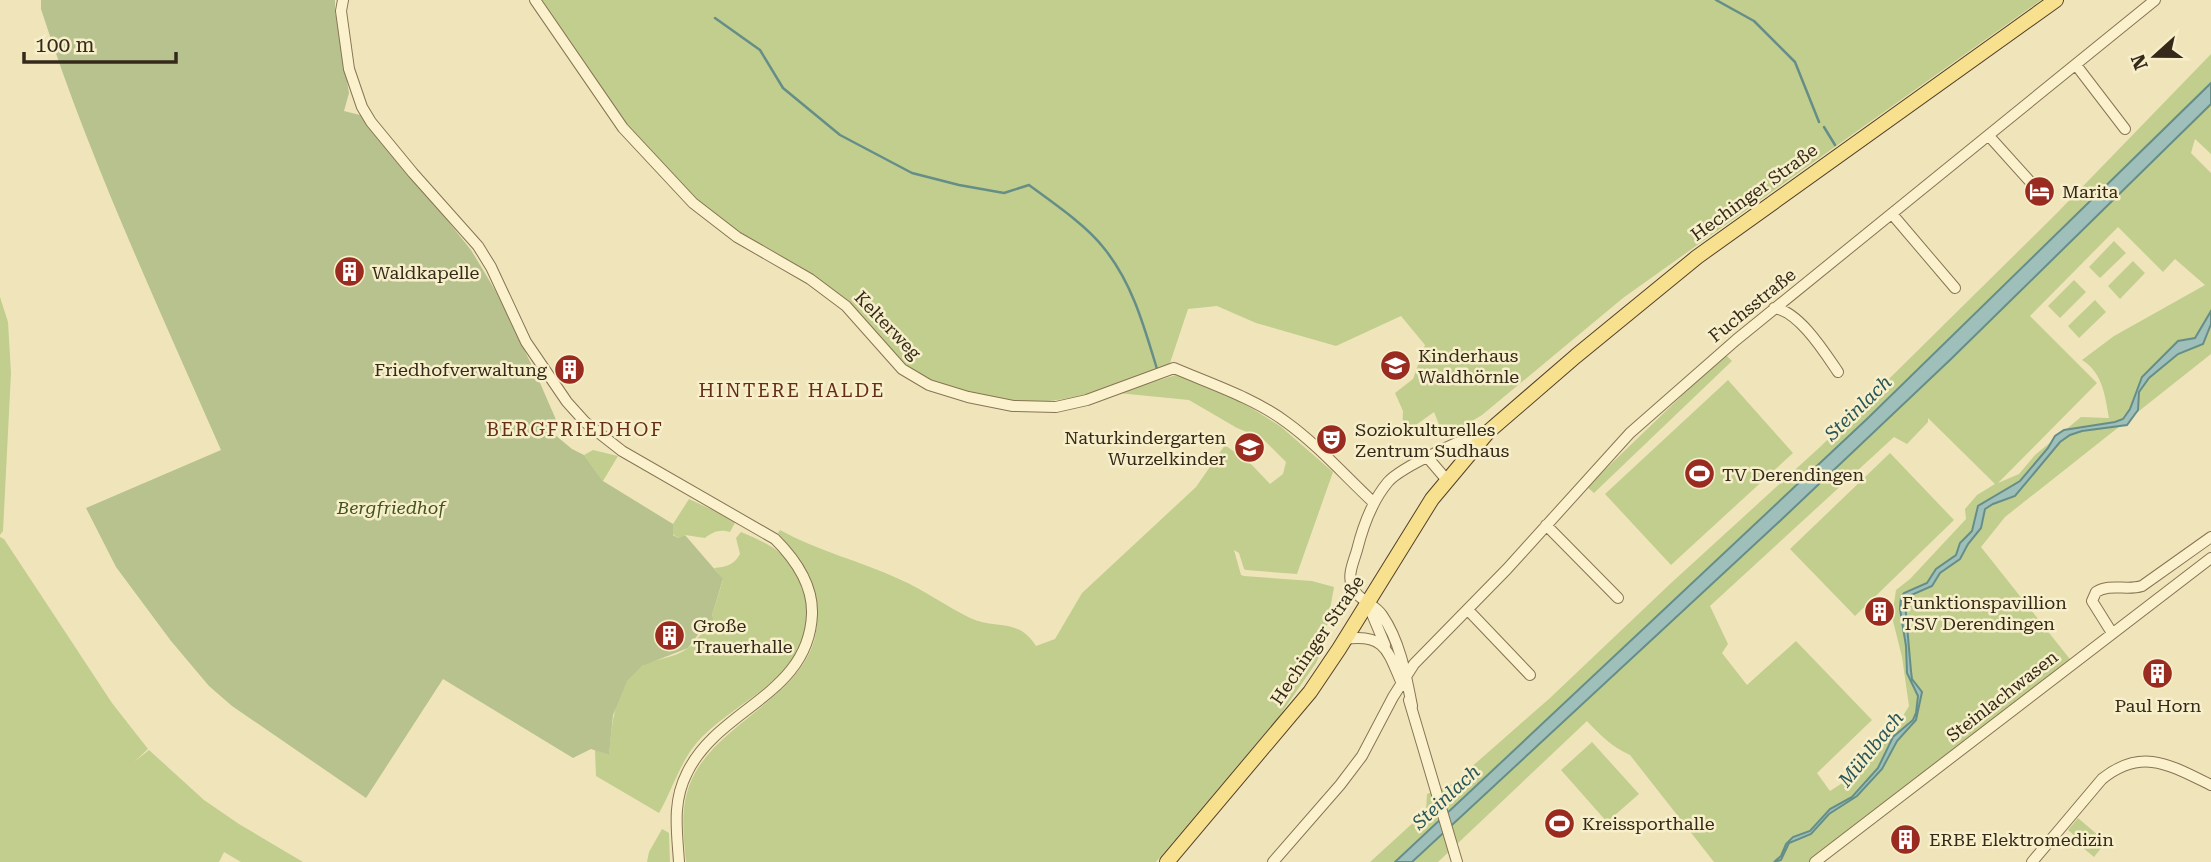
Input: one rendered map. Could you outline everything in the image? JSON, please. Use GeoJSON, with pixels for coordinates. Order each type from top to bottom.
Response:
{"type":"FeatureCollection","features":[{"type":"Feature","properties":{"kind":"main road","name":"Hechinger Straße"},"geometry":{"type":"LineString","coordinates":[[1167,862],[1290,716],[1345,639],[1416,522],[1446,479],[1488,432],[1697,257],[2056,0]]}},
{"type":"Feature","properties":{"kind":"street"},"geometry":{"type":"LineString","coordinates":[[343,0],[341,11],[349,69],[362,107],[413,173],[478,246],[491,267],[526,342],[567,402],[585,422],[622,451],[775,540],[793,558],[802,573],[810,594],[812,610],[809,641],[804,654],[779,684],[710,740],[687,771],[677,796],[676,824],[680,862]]}},
{"type":"Feature","properties":{"kind":"street","name":"Kelterweg"},"geometry":{"type":"LineString","coordinates":[[535,0],[623,128],[693,203],[737,237],[810,279],[846,306],[902,369],[929,386],[1013,406],[1056,407],[1087,400],[1174,368],[1284,420],[1311,442],[1374,503]]}},
{"type":"Feature","properties":{"kind":"street","name":"Fuchsstraße"},"geometry":{"type":"LineString","coordinates":[[1273,862],[1362,756],[1414,664],[1468,610],[1630,433],[1774,308],[2155,0]]}},
{"type":"Feature","properties":{"kind":"street"},"geometry":{"type":"LineString","coordinates":[[2076,65],[2125,129]]}},
{"type":"Feature","properties":{"kind":"street"},"geometry":{"type":"LineString","coordinates":[[1989,136],[2043,197]]}},
{"type":"Feature","properties":{"kind":"street"},"geometry":{"type":"LineString","coordinates":[[1892,214],[1955,288]]}},
{"type":"Feature","properties":{"kind":"street"},"geometry":{"type":"LineString","coordinates":[[1774,308],[1786,312],[1808,332],[1838,372]]}},
{"type":"Feature","properties":{"kind":"street","name":"Hechinger Straße"},"geometry":{"type":"LineString","coordinates":[[1367,602],[1356,594],[1350,582],[1361,536],[1374,503],[1389,480],[1469,436],[1488,432]]}},
{"type":"Feature","properties":{"kind":"street"},"geometry":{"type":"LineString","coordinates":[[1428,458],[1446,479]]}},
{"type":"Feature","properties":{"kind":"street"},"geometry":{"type":"LineString","coordinates":[[1546,525],[1618,598]]}},
{"type":"Feature","properties":{"kind":"street"},"geometry":{"type":"LineString","coordinates":[[2112,633],[2091,601],[2092,596],[2101,589],[2132,590],[2143,586],[2211,537]]}},
{"type":"Feature","properties":{"kind":"street","name":"Steinlachwasen"},"geometry":{"type":"LineString","coordinates":[[1815,862],[2211,558]]}},
{"type":"Feature","properties":{"kind":"street"},"geometry":{"type":"LineString","coordinates":[[1367,602],[1388,652],[1404,679]]}},
{"type":"Feature","properties":{"kind":"street"},"geometry":{"type":"LineString","coordinates":[[1367,602],[1375,607],[1389,627],[1455,857]]}},
{"type":"Feature","properties":{"kind":"street"},"geometry":{"type":"LineString","coordinates":[[1468,610],[1530,675]]}},
{"type":"Feature","properties":{"kind":"street"},"geometry":{"type":"LineString","coordinates":[[1345,639],[1362,636],[1378,640],[1388,652]]}},
{"type":"Feature","properties":{"kind":"street"},"geometry":{"type":"LineString","coordinates":[[2032,862],[2102,779],[2129,762],[2160,762],[2211,785]]}},
{"type":"Feature","properties":{"kind":"green space","name":"Bergfriedhof"},"geometry":{"type":"Polygon","coordinates":[[[41,0],[335,0],[349,93],[344,111],[364,116],[471,250],[495,290],[537,376],[557,422],[554,434],[584,455],[603,481],[673,524],[673,535],[678,538],[685,535],[723,579],[712,615],[714,620],[688,648],[642,666],[627,681],[613,715],[609,755],[591,749],[573,758],[443,679],[366,798],[232,706],[209,686],[171,641],[116,567],[86,508],[221,450],[81,122],[41,9],[41,0]]]}},
{"type":"Feature","properties":{"kind":"green space"},"geometry":{"type":"Polygon","coordinates":[[[540,0],[2041,0],[1623,298],[1482,415],[1454,432],[1442,432],[1434,412],[1402,435],[1403,411],[1395,393],[1413,379],[1425,345],[1401,316],[1336,346],[1256,323],[1217,306],[1188,309],[1169,366],[1094,392],[1057,400],[1037,402],[988,397],[925,379],[902,363],[861,315],[845,301],[731,228],[673,178],[612,104],[540,0]]]}},
{"type":"Feature","properties":{"kind":"green space"},"geometry":{"type":"Polygon","coordinates":[[[2211,54],[2211,154],[2195,139],[2191,153],[2211,173],[2211,354],[2005,517],[1981,547],[2073,663],[1815,862],[1714,862],[1630,755],[1607,740],[1587,721],[1438,862],[1370,862],[1426,811],[1427,794],[1452,784],[1550,698],[1820,447],[2057,213],[2211,54]],[[2118,227],[2030,316],[2097,383],[1998,483],[2019,474],[2035,455],[2081,417],[2109,418],[2099,378],[2082,360],[2114,336],[2205,285],[2175,259],[2163,272],[2118,227]],[[1928,418],[1928,422],[1907,444],[1894,437],[1710,606],[1728,644],[1722,653],[1747,685],[1796,641],[1872,720],[1817,773],[1830,791],[1844,782],[1853,769],[1898,724],[1909,706],[1902,657],[1892,617],[1896,590],[1910,579],[1966,519],[1965,509],[1977,495],[1995,484],[1928,418]]]}},
{"type":"Feature","properties":{"kind":"green space"},"geometry":{"type":"Polygon","coordinates":[[[2114,241],[2126,253],[2100,278],[2089,267],[2114,241]]]}},
{"type":"Feature","properties":{"kind":"green space"},"geometry":{"type":"Polygon","coordinates":[[[2133,261],[2145,273],[2120,299],[2108,286],[2133,261]]]}},
{"type":"Feature","properties":{"kind":"green space"},"geometry":{"type":"Polygon","coordinates":[[[2074,280],[2086,292],[2060,318],[2048,306],[2074,280]]]}},
{"type":"Feature","properties":{"kind":"green space"},"geometry":{"type":"Polygon","coordinates":[[[0,297],[8,322],[11,373],[3,531],[0,535],[0,297]]]}},
{"type":"Feature","properties":{"kind":"green space"},"geometry":{"type":"Polygon","coordinates":[[[2095,300],[2106,312],[2079,338],[2068,326],[2095,300]]]}},
{"type":"Feature","properties":{"kind":"green space"},"geometry":{"type":"Polygon","coordinates":[[[1725,354],[1732,361],[1594,493],[1587,487],[1725,354]]]}},
{"type":"Feature","properties":{"kind":"green space"},"geometry":{"type":"Polygon","coordinates":[[[1176,375],[1245,404],[1280,426],[1333,472],[1297,574],[1246,570],[1239,553],[1234,550],[1241,575],[1312,581],[1334,587],[1323,648],[1316,663],[1278,718],[1156,862],[686,862],[684,806],[695,773],[710,752],[729,733],[791,679],[807,658],[816,635],[816,607],[808,576],[778,533],[780,530],[899,579],[970,618],[1022,631],[1036,646],[1055,639],[1082,593],[1196,487],[1225,445],[1252,465],[1270,484],[1283,474],[1286,462],[1262,438],[1237,428],[1189,400],[1118,393],[1176,375]]]}},
{"type":"Feature","properties":{"kind":"green space","name":"TV Derendingen"},"geometry":{"type":"Polygon","coordinates":[[[1728,380],[1793,453],[1671,565],[1605,494],[1728,380]]]}},
{"type":"Feature","properties":{"kind":"green space"},"geometry":{"type":"Polygon","coordinates":[[[593,450],[618,456],[603,481],[584,455],[593,450]]]}},
{"type":"Feature","properties":{"kind":"green space"},"geometry":{"type":"Polygon","coordinates":[[[1890,453],[1954,520],[1855,616],[1790,549],[1890,453]]]}},
{"type":"Feature","properties":{"kind":"green space"},"geometry":{"type":"Polygon","coordinates":[[[689,499],[736,521],[730,532],[716,532],[705,538],[685,535],[678,538],[673,534],[673,524],[689,499]]]}},
{"type":"Feature","properties":{"kind":"green space"},"geometry":{"type":"Polygon","coordinates":[[[741,532],[779,552],[792,566],[802,588],[808,614],[805,637],[795,657],[780,674],[696,744],[659,813],[596,776],[595,750],[609,755],[616,706],[625,683],[633,674],[648,663],[672,656],[691,646],[714,620],[712,615],[723,580],[714,568],[729,565],[738,558],[740,554],[736,538],[741,532]]]}},
{"type":"Feature","properties":{"kind":"green space"},"geometry":{"type":"Polygon","coordinates":[[[0,537],[4,539],[112,703],[148,749],[134,762],[149,750],[204,800],[303,862],[241,862],[224,852],[219,862],[0,862],[0,537]]]}},
{"type":"Feature","properties":{"kind":"green space"},"geometry":{"type":"Polygon","coordinates":[[[1592,742],[1639,794],[1607,822],[1561,770],[1592,742]]]}},
{"type":"Feature","properties":{"kind":"green space"},"geometry":{"type":"Polygon","coordinates":[[[2078,818],[2106,842],[2094,857],[2068,830],[2078,818]]]}},
{"type":"Feature","properties":{"kind":"green space"},"geometry":{"type":"Polygon","coordinates":[[[662,829],[669,833],[670,862],[647,862],[649,852],[662,829]]]}},
{"type":"Feature","properties":{"kind":"water"},"geometry":{"type":"Polygon","coordinates":[[[2211,83],[2211,104],[1951,359],[1412,862],[1395,862],[1868,418],[2211,83]]]}},
{"type":"Feature","properties":{"kind":"water"},"geometry":{"type":"Polygon","coordinates":[[[2211,311],[2211,324],[2203,344],[2178,354],[2149,378],[2139,392],[2138,410],[2127,425],[2082,431],[2060,442],[2015,496],[1985,509],[1981,528],[1960,559],[1940,573],[1932,586],[1909,596],[1905,603],[1912,679],[1922,692],[1916,720],[1897,741],[1882,769],[1857,796],[1829,814],[1811,834],[1789,843],[1781,860],[1774,862],[1793,837],[1810,831],[1830,809],[1852,797],[1878,768],[1893,737],[1913,720],[1918,696],[1907,673],[1900,609],[1904,593],[1927,583],[1936,569],[1956,555],[1960,543],[1972,531],[1978,506],[2020,481],[2055,436],[2064,430],[2123,419],[2130,409],[2142,377],[2178,341],[2195,338],[2211,311]]]}},
{"type":"Feature","properties":{"kind":"waterway"},"geometry":{"type":"LineString","coordinates":[[1716,0],[1754,21],[1795,62],[1819,122]]}},
{"type":"Feature","properties":{"kind":"waterway"},"geometry":{"type":"LineString","coordinates":[[715,18],[760,50],[783,88],[840,135],[912,173],[1004,193],[1029,185],[1068,214],[1096,239],[1122,275],[1136,305],[1157,369]]}},
{"type":"Feature","properties":{"kind":"waterway"},"geometry":{"type":"LineString","coordinates":[[1824,127],[1835,145]]}},
{"type":"Feature","properties":{"kind":"place","name":"Marita"},"geometry":{"type":"Point","coordinates":[2039,191]}},
{"type":"Feature","properties":{"kind":"place","name":"Waldkapelle"},"geometry":{"type":"Point","coordinates":[349,272]}},
{"type":"Feature","properties":{"kind":"place","name":"Kinderhaus Waldhörnle"},"geometry":{"type":"Point","coordinates":[1395,365]}},
{"type":"Feature","properties":{"kind":"place","name":"Friedhofverwaltung"},"geometry":{"type":"Point","coordinates":[570,369]}},
{"type":"Feature","properties":{"kind":"place","name":"Soziokulturelles Zentrum Sudhaus"},"geometry":{"type":"Point","coordinates":[1332,439]}},
{"type":"Feature","properties":{"kind":"place","name":"Naturkindergarten Wurzelkinder"},"geometry":{"type":"Point","coordinates":[1249,447]}},
{"type":"Feature","properties":{"kind":"place","name":"TV Derendingen"},"geometry":{"type":"Point","coordinates":[1699,474]}},
{"type":"Feature","properties":{"kind":"place","name":"Funktionspavillion TSV Derendingen"},"geometry":{"type":"Point","coordinates":[1879,612]}},
{"type":"Feature","properties":{"kind":"place","name":"Große Trauerhalle"},"geometry":{"type":"Point","coordinates":[670,635]}},
{"type":"Feature","properties":{"kind":"place","name":"Paul Horn"},"geometry":{"type":"Point","coordinates":[2158,674]}},
{"type":"Feature","properties":{"kind":"place","name":"Kreissporthalle"},"geometry":{"type":"Point","coordinates":[1559,823]}},
{"type":"Feature","properties":{"kind":"place","name":"ERBE Elektromedizin"},"geometry":{"type":"Point","coordinates":[1906,839]}},
{"type":"Feature","properties":{"kind":"district","name":"HINTERE HALDE"},"geometry":{"type":"Point","coordinates":[792,390]}},
{"type":"Feature","properties":{"kind":"district","name":"BERGFRIEDHOF"},"geometry":{"type":"Point","coordinates":[575,429]}},
{"type":"Feature","properties":{"kind":"water label","name":"Steinlach"},"geometry":{"type":"Point","coordinates":[1858,408]}},
{"type":"Feature","properties":{"kind":"water label","name":"Mühlbach"},"geometry":{"type":"Point","coordinates":[1871,749]}},
{"type":"Feature","properties":{"kind":"water label","name":"Steinlach"},"geometry":{"type":"Point","coordinates":[1446,797]}}]}
